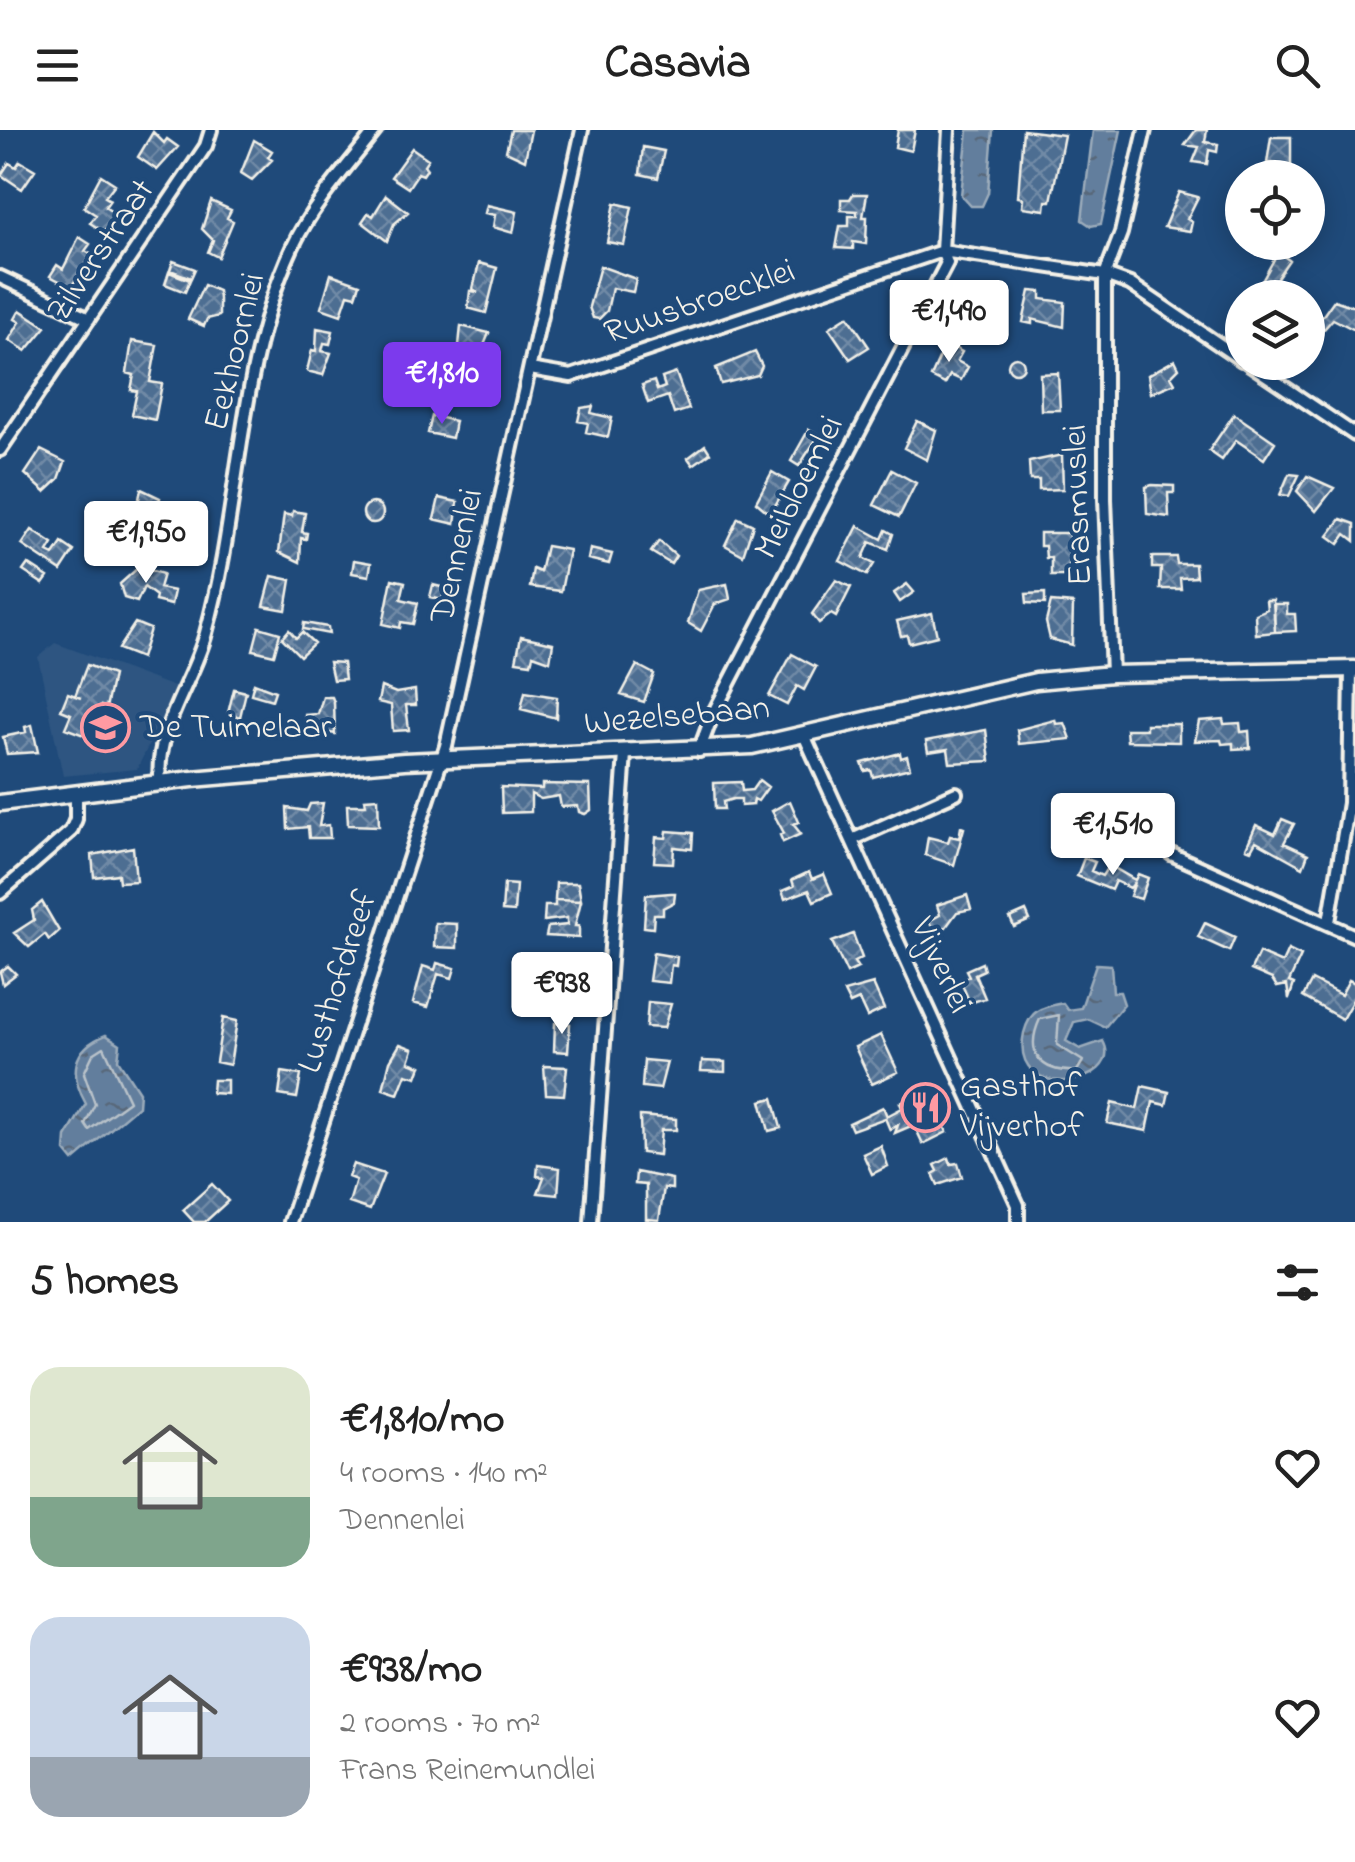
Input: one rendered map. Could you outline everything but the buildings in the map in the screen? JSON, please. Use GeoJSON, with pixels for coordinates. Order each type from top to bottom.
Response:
{"type":"FeatureCollection","features":[{"type":"Feature","properties":{"kind":"street","name":"Zilverstraat"},"geometry":{"type":"LineString","coordinates":[[0,450],[206,146],[212,130]]}},
{"type":"Feature","properties":{"kind":"street","name":"Eekhoornlei"},"geometry":{"type":"LineString","coordinates":[[160,783],[163,736],[206,632],[261,340],[279,280],[318,205],[376,130]]}},
{"type":"Feature","properties":{"kind":"street","name":"Dennenlei"},"geometry":{"type":"LineString","coordinates":[[440,760],[582,130]]}},
{"type":"Feature","properties":{"kind":"street"},"geometry":{"type":"LineString","coordinates":[[949,130],[942,251],[1105,275],[1130,284],[1225,348]]}},
{"type":"Feature","properties":{"kind":"street","name":"Erasmuslei"},"geometry":{"type":"LineString","coordinates":[[1112,674],[1104,499],[1105,275],[1121,232],[1145,130]]}},
{"type":"Feature","properties":{"kind":"street","name":"Ruusbroecklei"},"geometry":{"type":"LineString","coordinates":[[530,369],[571,376],[942,251]]}},
{"type":"Feature","properties":{"kind":"street","name":"Meibloemlei"},"geometry":{"type":"LineString","coordinates":[[698,752],[712,716],[947,262],[942,251]]}},
{"type":"Feature","properties":{"kind":"street"},"geometry":{"type":"LineString","coordinates":[[0,277],[88,319]]}},
{"type":"Feature","properties":{"kind":"street"},"geometry":{"type":"LineString","coordinates":[[1273,380],[1355,435]]}},
{"type":"Feature","properties":{"kind":"street"},"geometry":{"type":"LineString","coordinates":[[1329,922],[1349,802],[1353,669]]}},
{"type":"Feature","properties":{"kind":"street","name":"Wezelsebaan"},"geometry":{"type":"LineString","coordinates":[[0,803],[160,783],[440,760],[698,752],[804,735],[1001,686],[1112,674],[1353,669]]}},
{"type":"Feature","properties":{"kind":"street","name":"Vijverlei"},"geometry":{"type":"LineString","coordinates":[[804,735],[1018,1205],[1018,1222]]}},
{"type":"Feature","properties":{"kind":"street"},"geometry":{"type":"LineString","coordinates":[[591,1222],[625,754]]}},
{"type":"Feature","properties":{"kind":"street","name":"Lusthofdreef"},"geometry":{"type":"LineString","coordinates":[[290,1222],[440,760]]}},
{"type":"Feature","properties":{"kind":"street"},"geometry":{"type":"LineString","coordinates":[[0,893],[71,831],[76,819],[76,793]]}},
{"type":"Feature","properties":{"kind":"street"},"geometry":{"type":"LineString","coordinates":[[852,840],[956,793]]}},
{"type":"Feature","properties":{"kind":"street"},"geometry":{"type":"LineString","coordinates":[[1171,854],[1355,936]]}},
{"type":"Feature","properties":{"kind":"shaded area","name":"De Tuimelaar"},"geometry":{"type":"Polygon","coordinates":[[[55,643],[177,688],[137,769],[63,776],[38,657],[55,643]]]}},
{"type":"Feature","properties":{"kind":"water"},"geometry":{"type":"Polygon","coordinates":[[[968,130],[993,130],[988,193],[982,206],[971,206],[961,195],[968,130]]]}},
{"type":"Feature","properties":{"kind":"water"},"geometry":{"type":"Polygon","coordinates":[[[1093,130],[1121,130],[1101,224],[1091,226],[1082,220],[1093,130]]]}},
{"type":"Feature","properties":{"kind":"water"},"geometry":{"type":"Polygon","coordinates":[[[1096,964],[1111,965],[1113,992],[1120,992],[1124,1004],[1105,1027],[1088,1019],[1074,1022],[1066,1041],[1080,1049],[1103,1041],[1106,1056],[1099,1069],[1084,1077],[1048,1079],[1033,1071],[1024,1056],[1026,1025],[1033,1014],[1048,1006],[1063,1003],[1068,1010],[1081,1008],[1096,964]]]}},
{"type":"Feature","properties":{"kind":"water"},"geometry":{"type":"Polygon","coordinates":[[[106,1035],[120,1044],[118,1060],[139,1092],[138,1106],[73,1161],[65,1151],[66,1137],[86,1104],[77,1083],[76,1064],[85,1048],[106,1035]]]}},
{"type":"Feature","properties":{"kind":"place","name":"De Tuimelaar"},"geometry":{"type":"Point","coordinates":[105,728]}},
{"type":"Feature","properties":{"kind":"place","name":"Gasthof Vijverhof"},"geometry":{"type":"Point","coordinates":[925,1107]}}]}
